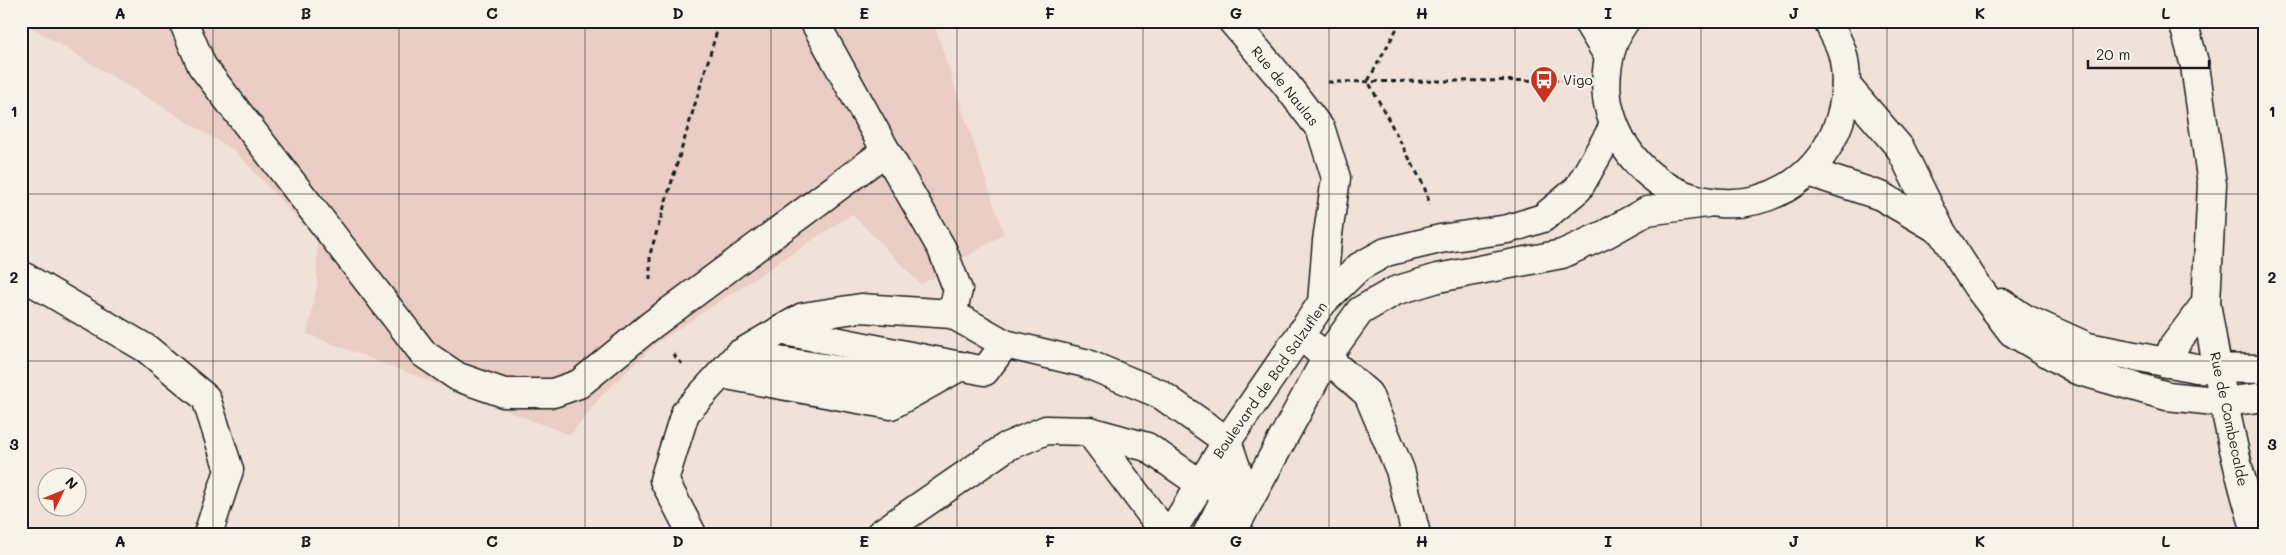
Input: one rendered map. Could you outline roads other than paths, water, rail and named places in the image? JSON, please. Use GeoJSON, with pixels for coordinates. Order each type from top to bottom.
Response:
{"type":"FeatureCollection","features":[{"type":"Feature","properties":{"kind":"street"},"geometry":{"type":"LineString","coordinates":[[183,21],[202,66],[424,354],[458,377],[504,393],[553,393],[579,384],[650,326],[886,151]]}},
{"type":"Feature","properties":{"kind":"street"},"geometry":{"type":"LineString","coordinates":[[814,21],[942,249],[958,290],[952,314]]}},
{"type":"Feature","properties":{"kind":"street","name":"Rue de Naulas"},"geometry":{"type":"LineString","coordinates":[[1232,21],[1285,83],[1320,130],[1336,178],[1327,241],[1322,303]]}},
{"type":"Feature","properties":{"kind":"street"},"geometry":{"type":"LineString","coordinates":[[1587,21],[1608,69]]}},
{"type":"Feature","properties":{"kind":"street"},"geometry":{"type":"LineString","coordinates":[[1625,21],[1608,69],[1608,104],[1614,126],[1636,162],[1668,188],[1707,203]]}},
{"type":"Feature","properties":{"kind":"street"},"geometry":{"type":"LineString","coordinates":[[1231,534],[1327,357],[1360,311],[1394,291],[1438,278],[1562,254],[1606,234],[1648,211],[1707,203],[1743,203],[1779,193],[1809,172],[1829,146],[1842,117],[1846,85],[1842,52],[1828,21]]}},
{"type":"Feature","properties":{"kind":"street","name":"Rue de Combecalde"},"geometry":{"type":"LineString","coordinates":[[2183,21],[2195,66],[2212,184],[2206,303],[2224,402],[2248,505],[2257,534]]}},
{"type":"Feature","properties":{"kind":"street"},"geometry":{"type":"LineString","coordinates":[[1846,85],[1900,148],[1941,231],[1977,286],[2012,332],[2077,370],[2166,396],[2224,402],[2265,397]]}},
{"type":"Feature","properties":{"kind":"street","name":"Boulevard de Bad Salzuflen"},"geometry":{"type":"LineString","coordinates":[[1168,534],[1227,441],[1322,303],[1359,267],[1386,252],[1440,239],[1508,229],[1543,218],[1578,190],[1614,126]]}},
{"type":"Feature","properties":{"kind":"street"},"geometry":{"type":"LineString","coordinates":[[1809,172],[1881,196],[1941,231]]}},
{"type":"Feature","properties":{"kind":"street"},"geometry":{"type":"LineString","coordinates":[[21,275],[147,349],[206,398],[229,470],[208,534]]}},
{"type":"Feature","properties":{"kind":"street"},"geometry":{"type":"LineString","coordinates":[[1977,286],[2024,318],[2088,347],[2196,368],[2217,367],[2265,370]]}},
{"type":"Feature","properties":{"kind":"street"},"geometry":{"type":"LineString","coordinates":[[2166,363],[2173,347],[2206,303]]}},
{"type":"Feature","properties":{"kind":"street"},"geometry":{"type":"LineString","coordinates":[[692,534],[664,480],[685,413],[721,374],[780,330],[803,317],[861,308],[952,314],[1005,344],[1085,364],[1160,394],[1227,441],[1238,473],[1207,534]]}},
{"type":"Feature","properties":{"kind":"street"},"geometry":{"type":"LineString","coordinates":[[780,330],[985,371],[1005,344]]}},
{"type":"Feature","properties":{"kind":"street"},"geometry":{"type":"LineString","coordinates":[[1300,336],[1327,357],[1368,394],[1400,470],[1416,534]]}},
{"type":"Feature","properties":{"kind":"street"},"geometry":{"type":"LineString","coordinates":[[721,374],[916,382],[961,366]]}},
{"type":"Feature","properties":{"kind":"street"},"geometry":{"type":"LineString","coordinates":[[880,534],[1006,447],[1046,430],[1089,431],[1147,447],[1199,483],[1230,491],[1266,470]]}},
{"type":"Feature","properties":{"kind":"street"},"geometry":{"type":"LineString","coordinates":[[1089,431],[1150,514],[1168,534]]}},
{"type":"Feature","properties":{"kind":"place","name":"Vigo"},"geometry":{"type":"Point","coordinates":[1544,104]}}]}
